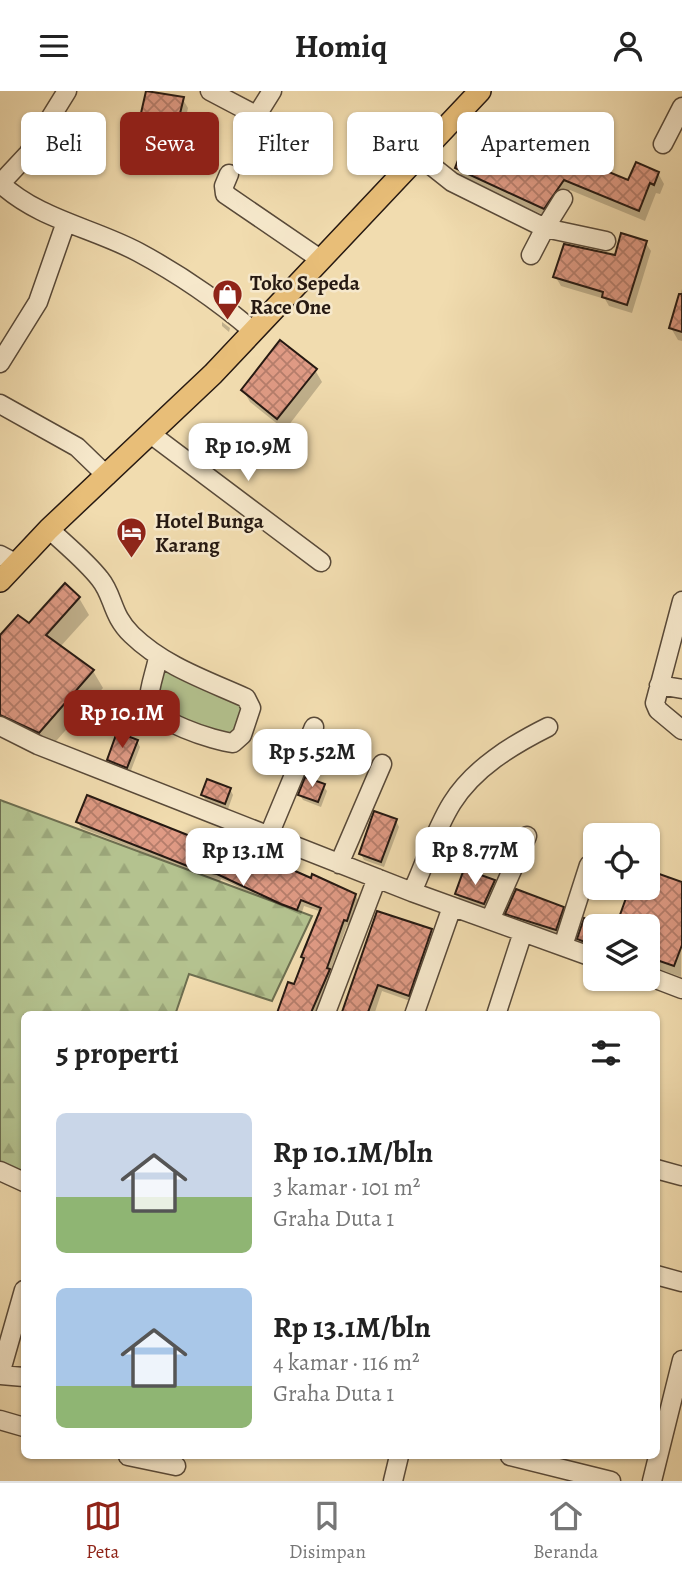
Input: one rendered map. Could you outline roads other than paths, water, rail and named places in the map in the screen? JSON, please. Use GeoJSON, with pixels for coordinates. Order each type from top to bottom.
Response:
{"type":"FeatureCollection","features":[{"type":"Feature","properties":{"kind":"main road"},"geometry":{"type":"LineString","coordinates":[[443,130],[481,91]]}},
{"type":"Feature","properties":{"kind":"main road"},"geometry":{"type":"LineString","coordinates":[[0,581],[7,559],[49,529],[152,435],[250,328],[399,175]]}},
{"type":"Feature","properties":{"kind":"street"},"geometry":{"type":"LineString","coordinates":[[68,91],[28,154],[0,183],[11,193],[66,222],[137,251],[201,290],[250,328]]}},
{"type":"Feature","properties":{"kind":"street"},"geometry":{"type":"LineString","coordinates":[[210,91],[251,112]]}},
{"type":"Feature","properties":{"kind":"street"},"geometry":{"type":"LineString","coordinates":[[259,112],[272,91]]}},
{"type":"Feature","properties":{"kind":"street"},"geometry":{"type":"LineString","coordinates":[[663,144],[682,108]]}},
{"type":"Feature","properties":{"kind":"street"},"geometry":{"type":"LineString","coordinates":[[229,174],[224,186],[225,194],[320,259]]}},
{"type":"Feature","properties":{"kind":"street"},"geometry":{"type":"LineString","coordinates":[[443,175],[452,182],[545,228],[606,241]]}},
{"type":"Feature","properties":{"kind":"street"},"geometry":{"type":"LineString","coordinates":[[531,255],[563,199]]}},
{"type":"Feature","properties":{"kind":"street"},"geometry":{"type":"LineString","coordinates":[[0,363],[38,302],[66,222]]}},
{"type":"Feature","properties":{"kind":"street"},"geometry":{"type":"LineString","coordinates":[[0,404],[77,447],[107,476]]}},
{"type":"Feature","properties":{"kind":"street"},"geometry":{"type":"LineString","coordinates":[[152,435],[321,562]]}},
{"type":"Feature","properties":{"kind":"street"},"geometry":{"type":"LineString","coordinates":[[49,529],[102,581],[114,614],[131,634],[158,657],[246,698],[251,708],[243,735],[233,743],[218,742],[164,719],[152,709],[149,701],[158,657]]}},
{"type":"Feature","properties":{"kind":"street"},"geometry":{"type":"LineString","coordinates":[[681,609],[655,703],[658,710],[682,730]]}},
{"type":"Feature","properties":{"kind":"street"},"geometry":{"type":"LineString","coordinates":[[659,685],[682,689]]}},
{"type":"Feature","properties":{"kind":"street"},"geometry":{"type":"LineString","coordinates":[[0,726],[38,745],[412,893],[583,954]]}},
{"type":"Feature","properties":{"kind":"street"},"geometry":{"type":"LineString","coordinates":[[269,835],[314,727]]}},
{"type":"Feature","properties":{"kind":"street"},"geometry":{"type":"LineString","coordinates":[[412,893],[451,805],[468,782],[506,751],[548,727]]}},
{"type":"Feature","properties":{"kind":"street"},"geometry":{"type":"LineString","coordinates":[[340,864],[382,764]]}},
{"type":"Feature","properties":{"kind":"street"},"geometry":{"type":"LineString","coordinates":[[490,920],[527,836]]}},
{"type":"Feature","properties":{"kind":"street"},"geometry":{"type":"LineString","coordinates":[[327,1011],[377,878]]}},
{"type":"Feature","properties":{"kind":"street"},"geometry":{"type":"LineString","coordinates":[[563,946],[583,884]]}},
{"type":"Feature","properties":{"kind":"street"},"geometry":{"type":"LineString","coordinates":[[415,1011],[452,907]]}},
{"type":"Feature","properties":{"kind":"street"},"geometry":{"type":"LineString","coordinates":[[497,1011],[523,932]]}},
{"type":"Feature","properties":{"kind":"street"},"geometry":{"type":"LineString","coordinates":[[660,979],[678,983]]}},
{"type":"Feature","properties":{"kind":"street"},"geometry":{"type":"LineString","coordinates":[[660,1170],[682,1176]]}},
{"type":"Feature","properties":{"kind":"street"},"geometry":{"type":"LineString","coordinates":[[0,1171],[21,1181]]}},
{"type":"Feature","properties":{"kind":"street"},"geometry":{"type":"LineString","coordinates":[[660,1276],[682,1282]]}},
{"type":"Feature","properties":{"kind":"street"},"geometry":{"type":"LineString","coordinates":[[21,1301],[0,1375],[21,1377]]}},
{"type":"Feature","properties":{"kind":"street"},"geometry":{"type":"LineString","coordinates":[[660,1449],[682,1360]]}},
{"type":"Feature","properties":{"kind":"street"},"geometry":{"type":"LineString","coordinates":[[0,1420],[21,1426]]}},
{"type":"Feature","properties":{"kind":"street"},"geometry":{"type":"LineString","coordinates":[[137,1459],[169,1470]]}},
{"type":"Feature","properties":{"kind":"street"},"geometry":{"type":"LineString","coordinates":[[393,1481],[398,1459]]}},
{"type":"Feature","properties":{"kind":"street"},"geometry":{"type":"LineString","coordinates":[[524,1459],[611,1481]]}},
{"type":"Feature","properties":{"kind":"street"},"geometry":{"type":"LineString","coordinates":[[652,1481],[657,1459]]}},
{"type":"Feature","properties":{"kind":"place","name":"Toko Sepeda Race One"},"geometry":{"type":"Point","coordinates":[227,322]}},
{"type":"Feature","properties":{"kind":"place","name":"Hotel Bunga Karang"},"geometry":{"type":"Point","coordinates":[132,560]}}]}
